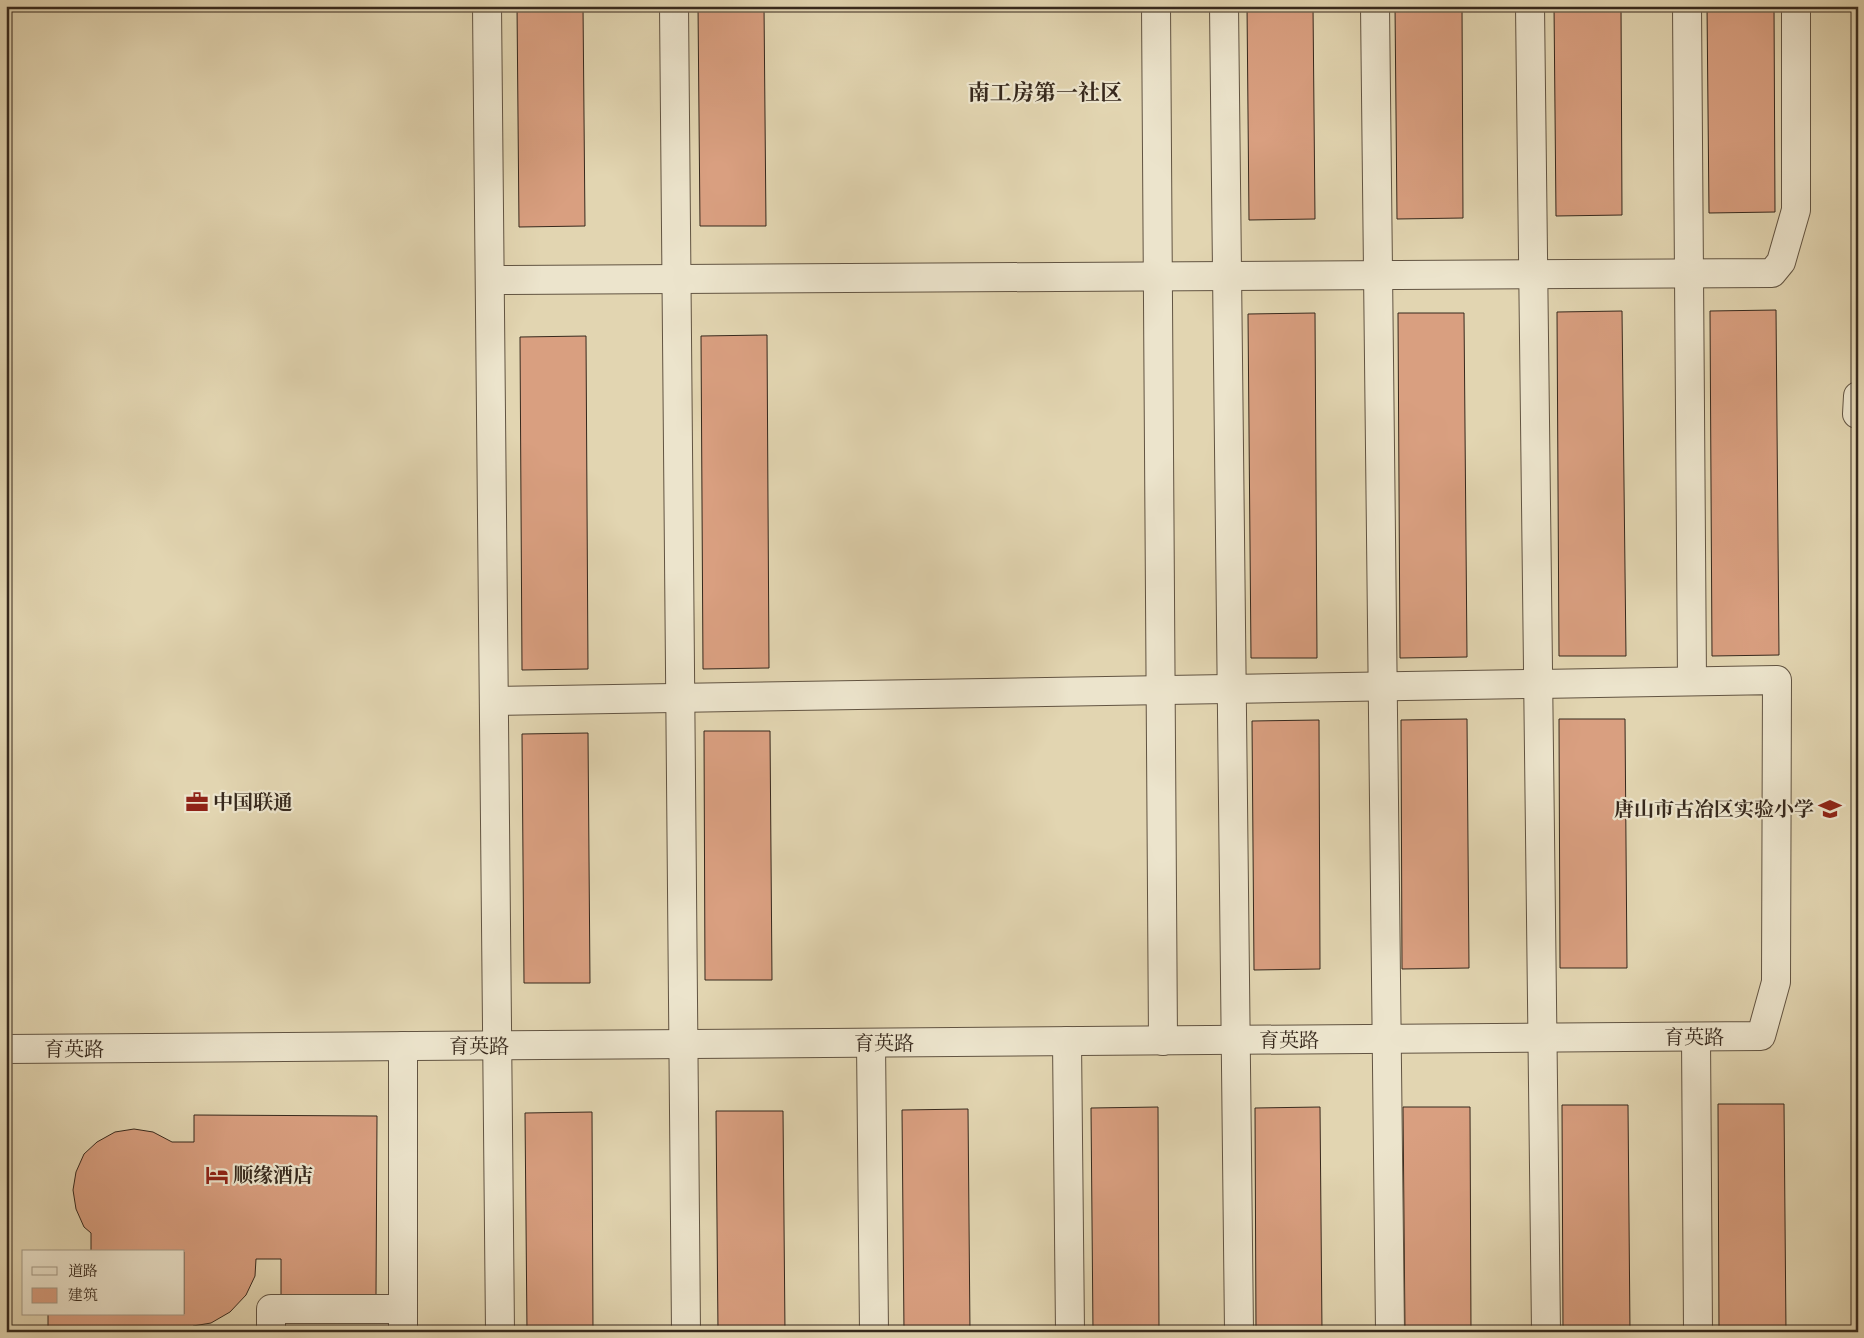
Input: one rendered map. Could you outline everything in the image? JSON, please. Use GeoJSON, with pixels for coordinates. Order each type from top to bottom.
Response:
{"type":"FeatureCollection","features":[{"type":"Feature","properties":{"kind":"street"},"geometry":{"type":"LineString","coordinates":[[487,6],[500,1332]]}},
{"type":"Feature","properties":{"kind":"street"},"geometry":{"type":"LineString","coordinates":[[674,6],[686,1332]]}},
{"type":"Feature","properties":{"kind":"street"},"geometry":{"type":"LineString","coordinates":[[1156,6],[1163,1042]]}},
{"type":"Feature","properties":{"kind":"street"},"geometry":{"type":"LineString","coordinates":[[1224,6],[1239,1332]]}},
{"type":"Feature","properties":{"kind":"street"},"geometry":{"type":"LineString","coordinates":[[1375,6],[1390,1332]]}},
{"type":"Feature","properties":{"kind":"street"},"geometry":{"type":"LineString","coordinates":[[1530,6],[1546,1332]]}},
{"type":"Feature","properties":{"kind":"street"},"geometry":{"type":"LineString","coordinates":[[494,701],[1692,680],[1687,6]]}},
{"type":"Feature","properties":{"kind":"street"},"geometry":{"type":"LineString","coordinates":[[490,280],[1772,273],[1781,262],[1796,210],[1796,6]]}},
{"type":"Feature","properties":{"kind":"street"},"geometry":{"type":"LineString","coordinates":[[1857,414],[1858,396]]}},
{"type":"Feature","properties":{"kind":"street","name":"育英路"},"geometry":{"type":"LineString","coordinates":[[6,1049],[1067,1041],[1163,1042],[1761,1036],[1776,982],[1777,680],[1692,680]]}},
{"type":"Feature","properties":{"kind":"street"},"geometry":{"type":"LineString","coordinates":[[1696,1037],[1698,1332]]}},
{"type":"Feature","properties":{"kind":"street"},"geometry":{"type":"LineString","coordinates":[[1067,1041],[1070,1332]]}},
{"type":"Feature","properties":{"kind":"street"},"geometry":{"type":"LineString","coordinates":[[871,1043],[874,1332]]}},
{"type":"Feature","properties":{"kind":"street"},"geometry":{"type":"LineString","coordinates":[[271,1332],[271,1309],[403,1320],[403,1046]]}},
{"type":"Feature","properties":{"kind":"building"},"geometry":{"type":"Polygon","coordinates":[[[517,6],[583,6],[585,226],[519,227],[517,6]]]}},
{"type":"Feature","properties":{"kind":"building"},"geometry":{"type":"Polygon","coordinates":[[[698,6],[764,6],[766,226],[700,226],[698,6]]]}},
{"type":"Feature","properties":{"kind":"building"},"geometry":{"type":"Polygon","coordinates":[[[1247,6],[1313,6],[1315,219],[1249,220],[1247,6]]]}},
{"type":"Feature","properties":{"kind":"building"},"geometry":{"type":"Polygon","coordinates":[[[1395,6],[1462,6],[1463,218],[1397,219],[1395,6]]]}},
{"type":"Feature","properties":{"kind":"building"},"geometry":{"type":"Polygon","coordinates":[[[1554,6],[1621,6],[1622,215],[1556,216],[1554,6]]]}},
{"type":"Feature","properties":{"kind":"building"},"geometry":{"type":"Polygon","coordinates":[[[1707,6],[1774,6],[1775,212],[1709,213],[1707,6]]]}},
{"type":"Feature","properties":{"kind":"building"},"geometry":{"type":"Polygon","coordinates":[[[1776,310],[1779,655],[1712,656],[1710,311],[1776,310]]]}},
{"type":"Feature","properties":{"kind":"building"},"geometry":{"type":"Polygon","coordinates":[[[1622,311],[1626,656],[1559,656],[1557,312],[1622,311]]]}},
{"type":"Feature","properties":{"kind":"building"},"geometry":{"type":"Polygon","coordinates":[[[1315,313],[1317,658],[1251,658],[1248,314],[1315,313]]]}},
{"type":"Feature","properties":{"kind":"building"},"geometry":{"type":"Polygon","coordinates":[[[1398,313],[1464,313],[1467,657],[1400,658],[1398,313]]]}},
{"type":"Feature","properties":{"kind":"building"},"geometry":{"type":"Polygon","coordinates":[[[767,335],[769,668],[703,669],[701,336],[767,335]]]}},
{"type":"Feature","properties":{"kind":"building"},"geometry":{"type":"Polygon","coordinates":[[[586,336],[588,669],[522,670],[520,337],[586,336]]]}},
{"type":"Feature","properties":{"kind":"building"},"geometry":{"type":"Polygon","coordinates":[[[1467,719],[1469,968],[1402,969],[1401,720],[1467,719]]]}},
{"type":"Feature","properties":{"kind":"building"},"geometry":{"type":"Polygon","coordinates":[[[1559,719],[1625,719],[1627,968],[1560,968],[1559,719]]]}},
{"type":"Feature","properties":{"kind":"building"},"geometry":{"type":"Polygon","coordinates":[[[1319,720],[1320,969],[1254,970],[1252,721],[1319,720]]]}},
{"type":"Feature","properties":{"kind":"building"},"geometry":{"type":"Polygon","coordinates":[[[704,731],[770,731],[772,980],[705,980],[704,731]]]}},
{"type":"Feature","properties":{"kind":"building"},"geometry":{"type":"Polygon","coordinates":[[[588,733],[590,983],[524,983],[522,734],[588,733]]]}},
{"type":"Feature","properties":{"kind":"building"},"geometry":{"type":"Polygon","coordinates":[[[1718,1104],[1784,1104],[1786,1332],[1719,1332],[1718,1104]]]}},
{"type":"Feature","properties":{"kind":"building"},"geometry":{"type":"Polygon","coordinates":[[[1562,1105],[1628,1105],[1630,1332],[1563,1332],[1562,1105]]]}},
{"type":"Feature","properties":{"kind":"building"},"geometry":{"type":"Polygon","coordinates":[[[1158,1107],[1159,1332],[1093,1332],[1091,1108],[1158,1107]]]}},
{"type":"Feature","properties":{"kind":"building"},"geometry":{"type":"Polygon","coordinates":[[[1320,1107],[1322,1332],[1256,1332],[1255,1108],[1320,1107]]]}},
{"type":"Feature","properties":{"kind":"building"},"geometry":{"type":"Polygon","coordinates":[[[1403,1107],[1470,1107],[1471,1332],[1405,1332],[1403,1107]]]}},
{"type":"Feature","properties":{"kind":"building"},"geometry":{"type":"Polygon","coordinates":[[[968,1109],[970,1332],[904,1332],[902,1110],[968,1109]]]}},
{"type":"Feature","properties":{"kind":"building"},"geometry":{"type":"Polygon","coordinates":[[[716,1111],[783,1111],[785,1332],[718,1332],[716,1111]]]}},
{"type":"Feature","properties":{"kind":"building"},"geometry":{"type":"Polygon","coordinates":[[[592,1112],[593,1332],[527,1332],[525,1113],[592,1112]]]}},
{"type":"Feature","properties":{"kind":"building"},"geometry":{"type":"Polygon","coordinates":[[[194,1115],[377,1116],[376,1295],[281,1295],[281,1259],[256,1259],[255,1276],[246,1295],[230,1312],[211,1323],[193,1326],[193,1332],[48,1332],[48,1316],[185,1316],[185,1250],[91,1250],[91,1233],[84,1227],[76,1209],[73,1190],[76,1172],[84,1154],[97,1142],[115,1132],[134,1129],[153,1132],[172,1142],[194,1142],[194,1115]]]}},
{"type":"Feature","properties":{"kind":"place","name":"中国联通"},"geometry":{"type":"Point","coordinates":[197,802]}},
{"type":"Feature","properties":{"kind":"place","name":"唐山市古冶区实验小学"},"geometry":{"type":"Point","coordinates":[1830,809]}},
{"type":"Feature","properties":{"kind":"place","name":"顺缘酒店"},"geometry":{"type":"Point","coordinates":[217,1175]}},
{"type":"Feature","properties":{"kind":"district","name":"南工房第一社区"},"geometry":{"type":"Point","coordinates":[1045,92]}}]}
